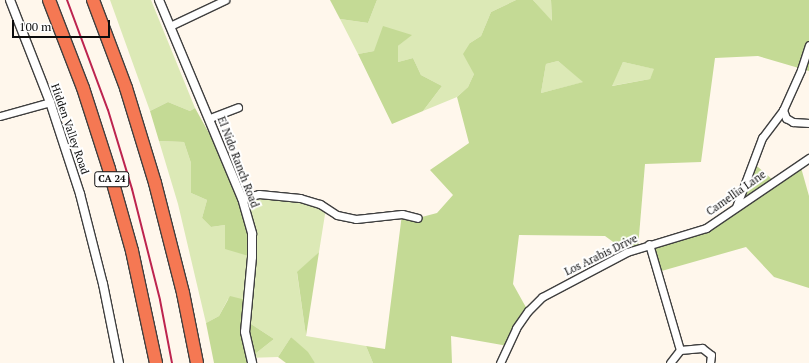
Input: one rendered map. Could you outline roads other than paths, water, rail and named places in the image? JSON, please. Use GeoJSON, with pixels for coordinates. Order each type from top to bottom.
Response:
{"type":"FeatureCollection","features":[{"type":"Feature","properties":{"kind":"highway","name":"CA 24"},"geometry":{"type":"LineString","coordinates":[[49,0],[85,94],[111,175],[132,251],[156,363]]}},
{"type":"Feature","properties":{"kind":"highway"},"geometry":{"type":"LineString","coordinates":[[93,0],[126,88],[155,183],[181,286],[197,363]]}},
{"type":"Feature","properties":{"kind":"street","name":"Hidden Valley Road"},"geometry":{"type":"LineString","coordinates":[[10,0],[50,102],[80,194],[103,284],[119,363]]}},
{"type":"Feature","properties":{"kind":"street","name":"El Nido Ranch Road"},"geometry":{"type":"LineString","coordinates":[[160,0],[242,198],[252,234],[252,257],[245,332],[252,363]]}},
{"type":"Feature","properties":{"kind":"street"},"geometry":{"type":"LineString","coordinates":[[170,26],[225,0]]}},
{"type":"Feature","properties":{"kind":"street"},"geometry":{"type":"LineString","coordinates":[[736,207],[762,138],[783,110],[801,70],[809,45]]}},
{"type":"Feature","properties":{"kind":"street"},"geometry":{"type":"LineString","coordinates":[[0,116],[50,102]]}},
{"type":"Feature","properties":{"kind":"street"},"geometry":{"type":"LineString","coordinates":[[210,118],[238,107]]}},
{"type":"Feature","properties":{"kind":"street"},"geometry":{"type":"LineString","coordinates":[[783,110],[786,118],[793,122],[809,123]]}},
{"type":"Feature","properties":{"kind":"street","name":"Camellia Lane"},"geometry":{"type":"LineString","coordinates":[[650,244],[706,228],[809,158]]}},
{"type":"Feature","properties":{"kind":"street"},"geometry":{"type":"LineString","coordinates":[[242,198],[259,194],[300,198],[320,204],[337,214],[356,219],[402,214],[418,218]]}},
{"type":"Feature","properties":{"kind":"street","name":"Los Arabis Drive"},"geometry":{"type":"LineString","coordinates":[[500,363],[516,328],[528,311],[542,297],[627,252],[650,244],[680,350]]}},
{"type":"Feature","properties":{"kind":"street"},"geometry":{"type":"LineString","coordinates":[[670,363],[680,350],[702,348],[711,355],[710,363]]}},
{"type":"Feature","properties":{"kind":"railway"},"geometry":{"type":"LineString","coordinates":[[67,0],[108,110],[132,189],[160,300],[172,363]]}}]}
